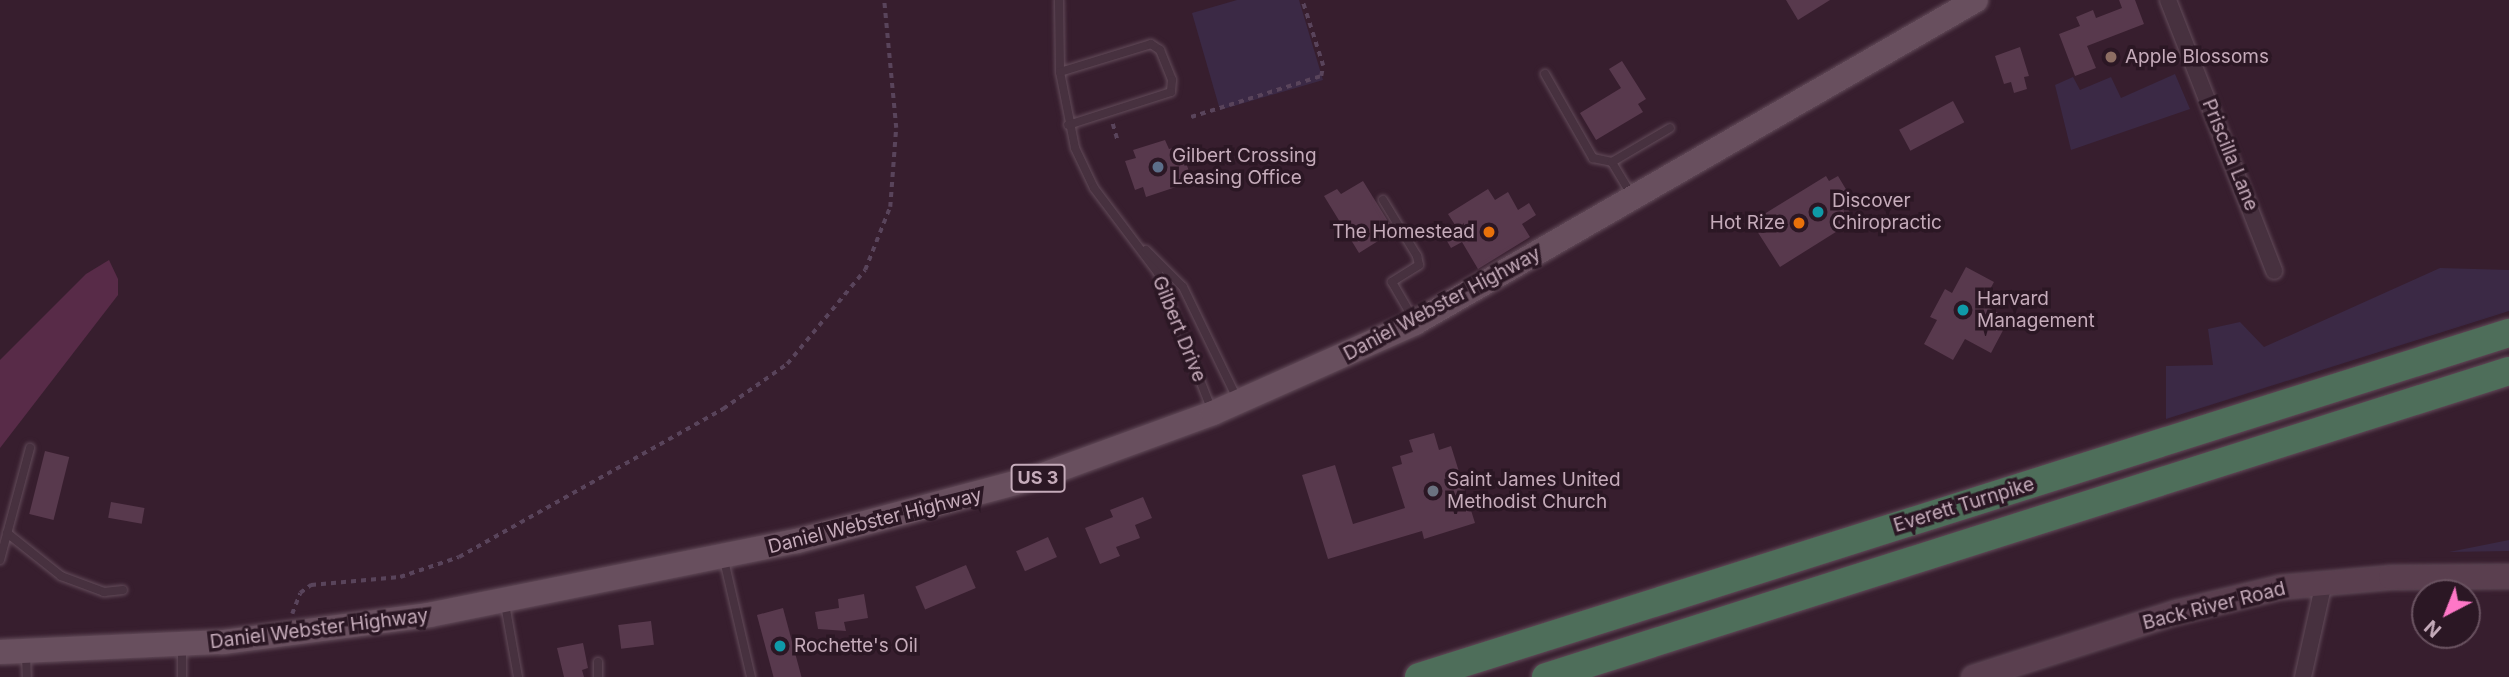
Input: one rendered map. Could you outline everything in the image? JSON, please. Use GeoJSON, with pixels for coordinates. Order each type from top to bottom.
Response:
{"type":"FeatureCollection","features":[{"type":"Feature","properties":{"kind":"highway","name":"Everett Turnpike"},"geometry":{"type":"LineString","coordinates":[[1419,677],[2509,333]]}},
{"type":"Feature","properties":{"kind":"highway","name":"Everett Turnpike"},"geometry":{"type":"LineString","coordinates":[[1546,677],[2509,371]]}},
{"type":"Feature","properties":{"kind":"main road","name":"Daniel Webster Highway"},"geometry":{"type":"LineString","coordinates":[[0,652],[182,645],[292,635],[505,601],[723,557],[958,502],[1117,450],[1239,403],[1415,323],[1634,199],[1961,4]]}},
{"type":"Feature","properties":{"kind":"street","name":"Priscilla Lane"},"geometry":{"type":"LineString","coordinates":[[2168,0],[2274,271]]}},
{"type":"Feature","properties":{"kind":"street","name":"Back River Road"},"geometry":{"type":"LineString","coordinates":[[1973,677],[2176,612],[2255,592],[2324,582],[2507,575]]}},
{"type":"Feature","properties":{"kind":"street"},"geometry":{"type":"LineString","coordinates":[[2303,677],[2324,582]]}},
{"type":"Feature","properties":{"kind":"lane","name":"Gilbert Drive"},"geometry":{"type":"LineString","coordinates":[[1059,0],[1060,72],[1068,125],[1094,188],[1141,246],[1183,287],[1239,403]]}},
{"type":"Feature","properties":{"kind":"lane"},"geometry":{"type":"LineString","coordinates":[[1060,72],[1151,44],[1160,50],[1172,80],[1171,92],[1068,125]]}},
{"type":"Feature","properties":{"kind":"lane"},"geometry":{"type":"LineString","coordinates":[[1545,74],[1593,158],[1612,162],[1670,128]]}},
{"type":"Feature","properties":{"kind":"lane"},"geometry":{"type":"LineString","coordinates":[[1612,162],[1634,199]]}},
{"type":"Feature","properties":{"kind":"lane"},"geometry":{"type":"LineString","coordinates":[[1383,200],[1417,256],[1419,265],[1392,282],[1415,323]]}},
{"type":"Feature","properties":{"kind":"lane","name":"Gilbert Drive"},"geometry":{"type":"LineString","coordinates":[[1141,246],[1169,298],[1213,413]]}},
{"type":"Feature","properties":{"kind":"lane"},"geometry":{"type":"LineString","coordinates":[[0,560],[30,448]]}},
{"type":"Feature","properties":{"kind":"lane"},"geometry":{"type":"LineString","coordinates":[[7,533],[61,576],[104,592],[123,590]]}},
{"type":"Feature","properties":{"kind":"lane"},"geometry":{"type":"LineString","coordinates":[[723,557],[751,677]]}},
{"type":"Feature","properties":{"kind":"lane"},"geometry":{"type":"LineString","coordinates":[[505,601],[518,677]]}},
{"type":"Feature","properties":{"kind":"lane"},"geometry":{"type":"LineString","coordinates":[[182,645],[182,677]]}},
{"type":"Feature","properties":{"kind":"lane"},"geometry":{"type":"LineString","coordinates":[[26,651],[27,677]]}},
{"type":"Feature","properties":{"kind":"lane"},"geometry":{"type":"LineString","coordinates":[[598,662],[598,677]]}},
{"type":"Feature","properties":{"kind":"path"},"geometry":{"type":"LineString","coordinates":[[292,635],[295,602],[311,584],[400,577],[459,557],[723,409],[788,363],[865,270],[890,207],[896,128],[884,0]]}},
{"type":"Feature","properties":{"kind":"path"},"geometry":{"type":"LineString","coordinates":[[1191,117],[1321,76],[1323,66],[1302,0]]}},
{"type":"Feature","properties":{"kind":"path"},"geometry":{"type":"LineString","coordinates":[[1112,122],[1118,142]]}},
{"type":"Feature","properties":{"kind":"shaded area"},"geometry":{"type":"Polygon","coordinates":[[[1237,0],[1299,0],[1323,80],[1220,110],[1192,13],[1237,0]]]}},
{"type":"Feature","properties":{"kind":"shaded area"},"geometry":{"type":"Polygon","coordinates":[[[2175,74],[2190,109],[2071,150],[2055,85],[2073,77],[2080,90],[2111,77],[2121,98],[2175,74]]]}},
{"type":"Feature","properties":{"kind":"shaded area"},"geometry":{"type":"Polygon","coordinates":[[[109,260],[118,279],[118,295],[0,448],[0,360],[86,274],[109,260]]]}},
{"type":"Feature","properties":{"kind":"shaded area"},"geometry":{"type":"Polygon","coordinates":[[[2440,268],[2509,270],[2509,311],[2166,419],[2166,366],[2213,365],[2208,329],[2240,322],[2264,347],[2440,268]]]}},
{"type":"Feature","properties":{"kind":"shaded area"},"geometry":{"type":"Polygon","coordinates":[[[2509,540],[2509,551],[2449,552],[2509,540]]]}},
{"type":"Feature","properties":{"kind":"building"},"geometry":{"type":"Polygon","coordinates":[[[1786,0],[1830,0],[1798,20],[1786,0]]]}},
{"type":"Feature","properties":{"kind":"building"},"geometry":{"type":"Polygon","coordinates":[[[2119,0],[2135,0],[2144,24],[2087,46],[2096,68],[2075,76],[2059,34],[2080,26],[2076,17],[2093,10],[2096,18],[2122,8],[2119,0]]]}},
{"type":"Feature","properties":{"kind":"building"},"geometry":{"type":"Polygon","coordinates":[[[2020,47],[2029,76],[2024,77],[2027,89],[2014,93],[2011,82],[2004,84],[1995,56],[2020,47]]]}},
{"type":"Feature","properties":{"kind":"building"},"geometry":{"type":"Polygon","coordinates":[[[1622,61],[1646,99],[1638,104],[1643,112],[1596,140],[1580,113],[1621,88],[1609,69],[1622,61]]]}},
{"type":"Feature","properties":{"kind":"building"},"geometry":{"type":"Polygon","coordinates":[[[1953,101],[1964,122],[1910,151],[1899,130],[1953,101]]]}},
{"type":"Feature","properties":{"kind":"building","name":"Gilbert Crossing Leasing Office"},"geometry":{"type":"Polygon","coordinates":[[[1165,140],[1169,149],[1180,146],[1190,174],[1183,176],[1185,184],[1146,197],[1143,187],[1135,190],[1125,161],[1136,158],[1133,150],[1165,140]]]}},
{"type":"Feature","properties":{"kind":"building"},"geometry":{"type":"Polygon","coordinates":[[[1826,176],[1829,181],[1838,176],[1853,201],[1846,206],[1855,220],[1780,267],[1757,231],[1767,225],[1761,216],[1826,176]]]}},
{"type":"Feature","properties":{"kind":"building"},"geometry":{"type":"Polygon","coordinates":[[[1363,181],[1394,231],[1359,253],[1324,196],[1337,189],[1341,194],[1363,181]]]}},
{"type":"Feature","properties":{"kind":"building","name":"The Homestead"},"geometry":{"type":"Polygon","coordinates":[[[1488,189],[1495,200],[1508,192],[1518,210],[1529,203],[1536,215],[1522,224],[1530,237],[1478,269],[1462,242],[1451,248],[1444,236],[1457,228],[1448,214],[1488,189]]]}},
{"type":"Feature","properties":{"kind":"building","name":"Harvard Management"},"geometry":{"type":"Polygon","coordinates":[[[1966,267],[1994,282],[1982,304],[2009,319],[1991,353],[1965,339],[1953,360],[1924,344],[1937,320],[1930,317],[1945,289],[1952,293],[1966,267]]]}},
{"type":"Feature","properties":{"kind":"building","name":"Saint James United Methodist Church"},"geometry":{"type":"Polygon","coordinates":[[[1434,433],[1439,450],[1451,446],[1475,523],[1424,539],[1422,531],[1328,559],[1302,475],[1335,465],[1353,524],[1405,508],[1392,467],[1402,464],[1400,456],[1413,452],[1409,440],[1434,433]]]}},
{"type":"Feature","properties":{"kind":"building"},"geometry":{"type":"Polygon","coordinates":[[[45,451],[69,457],[54,520],[29,514],[45,451]]]}},
{"type":"Feature","properties":{"kind":"building"},"geometry":{"type":"Polygon","coordinates":[[[1143,497],[1152,518],[1135,525],[1140,538],[1116,547],[1120,556],[1100,564],[1085,528],[1113,517],[1110,510],[1143,497]]]}},
{"type":"Feature","properties":{"kind":"building"},"geometry":{"type":"Polygon","coordinates":[[[111,502],[144,508],[142,524],[108,518],[111,502]]]}},
{"type":"Feature","properties":{"kind":"building"},"geometry":{"type":"Polygon","coordinates":[[[1048,537],[1057,557],[1025,571],[1016,551],[1048,537]]]}},
{"type":"Feature","properties":{"kind":"building"},"geometry":{"type":"Polygon","coordinates":[[[966,565],[976,588],[925,610],[915,586],[966,565]]]}},
{"type":"Feature","properties":{"kind":"building"},"geometry":{"type":"Polygon","coordinates":[[[864,594],[868,618],[844,622],[846,631],[818,629],[815,612],[839,608],[838,599],[864,594]]]}},
{"type":"Feature","properties":{"kind":"building","name":"Rochette's Oil"},"geometry":{"type":"Polygon","coordinates":[[[783,608],[801,677],[774,677],[757,615],[783,608]]]}},
{"type":"Feature","properties":{"kind":"building"},"geometry":{"type":"Polygon","coordinates":[[[651,621],[654,645],[621,649],[618,625],[651,621]]]}},
{"type":"Feature","properties":{"kind":"building"},"geometry":{"type":"Polygon","coordinates":[[[583,643],[588,668],[582,670],[584,677],[564,677],[557,648],[583,643]]]}},
{"type":"Feature","properties":{"kind":"place","name":"Apple Blossoms"},"geometry":{"type":"Point","coordinates":[2111,57]}},
{"type":"Feature","properties":{"kind":"place","name":"Gilbert Crossing Leasing Office"},"geometry":{"type":"Point","coordinates":[1158,167]}},
{"type":"Feature","properties":{"kind":"place","name":"Discover Chiropractic"},"geometry":{"type":"Point","coordinates":[1818,212]}},
{"type":"Feature","properties":{"kind":"place","name":"Hot Rize"},"geometry":{"type":"Point","coordinates":[1799,223]}},
{"type":"Feature","properties":{"kind":"place","name":"The Homestead"},"geometry":{"type":"Point","coordinates":[1489,232]}},
{"type":"Feature","properties":{"kind":"place","name":"Harvard Management"},"geometry":{"type":"Point","coordinates":[1963,310]}},
{"type":"Feature","properties":{"kind":"place","name":"Saint James United Methodist Church"},"geometry":{"type":"Point","coordinates":[1433,491]}},
{"type":"Feature","properties":{"kind":"place","name":"Rochette's Oil"},"geometry":{"type":"Point","coordinates":[780,646]}}]}
